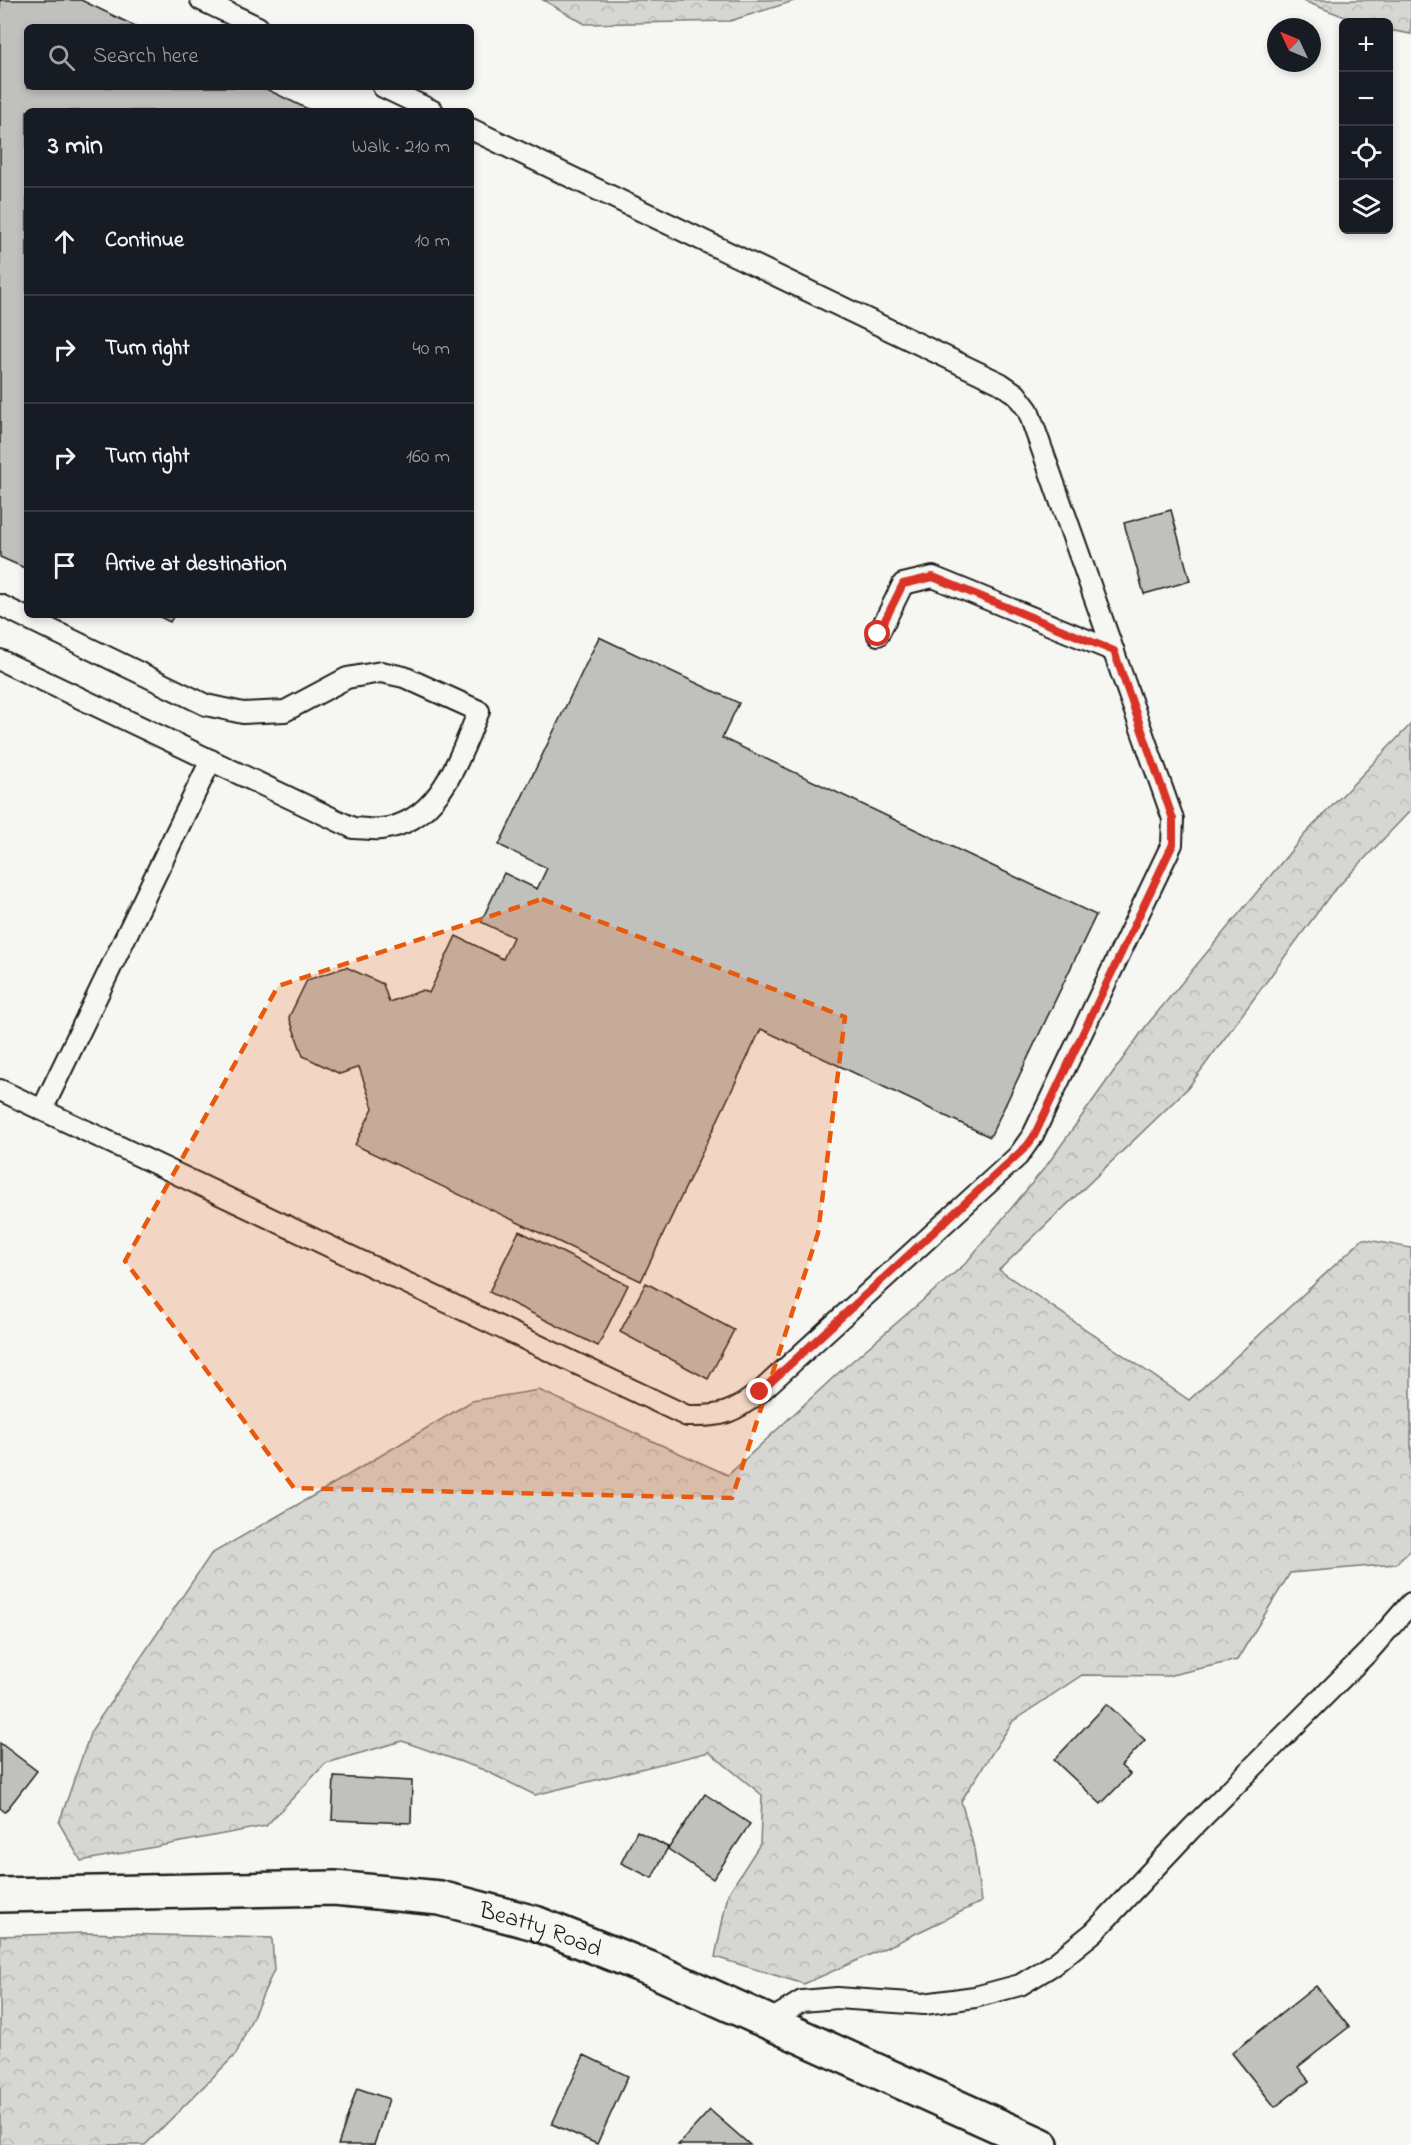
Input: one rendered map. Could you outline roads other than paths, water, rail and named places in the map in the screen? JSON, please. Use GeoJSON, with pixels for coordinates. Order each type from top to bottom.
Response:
{"type":"FeatureCollection","features":[{"type":"Feature","properties":{"kind":"street","name":"Beatty Road"},"geometry":{"type":"LineString","coordinates":[[0,1895],[334,1888],[440,1898],[535,1923],[651,1969],[1041,2145]]}},
{"type":"Feature","properties":{"kind":"lane"},"geometry":{"type":"LineString","coordinates":[[201,0],[252,24]]}},
{"type":"Feature","properties":{"kind":"lane"},"geometry":{"type":"LineString","coordinates":[[389,90],[427,108]]}},
{"type":"Feature","properties":{"kind":"lane"},"geometry":{"type":"LineString","coordinates":[[0,1090],[687,1416],[713,1417],[739,1408],[760,1392],[1018,1156],[1034,1136],[1173,844],[1173,819],[1028,410],[1016,394],[979,372],[474,130]]}},
{"type":"Feature","properties":{"kind":"lane"},"geometry":{"type":"LineString","coordinates":[[878,634],[903,584],[933,577],[1114,651]]}},
{"type":"Feature","properties":{"kind":"lane"},"geometry":{"type":"LineString","coordinates":[[0,605],[24,617]]}},
{"type":"Feature","properties":{"kind":"lane"},"geometry":{"type":"LineString","coordinates":[[0,660],[353,828],[382,829],[409,820],[432,804],[448,780],[479,711],[404,677],[381,672],[347,678],[285,711],[243,713],[206,705],[27,618]]}},
{"type":"Feature","properties":{"kind":"lane"},"geometry":{"type":"LineString","coordinates":[[42,1110],[211,760]]}},
{"type":"Feature","properties":{"kind":"lane"},"geometry":{"type":"LineString","coordinates":[[768,2022],[802,2001],[837,1998],[924,2004],[975,1997],[1020,1985],[1053,1965],[1094,1932],[1191,1829],[1369,1651],[1411,1603]]}}]}
